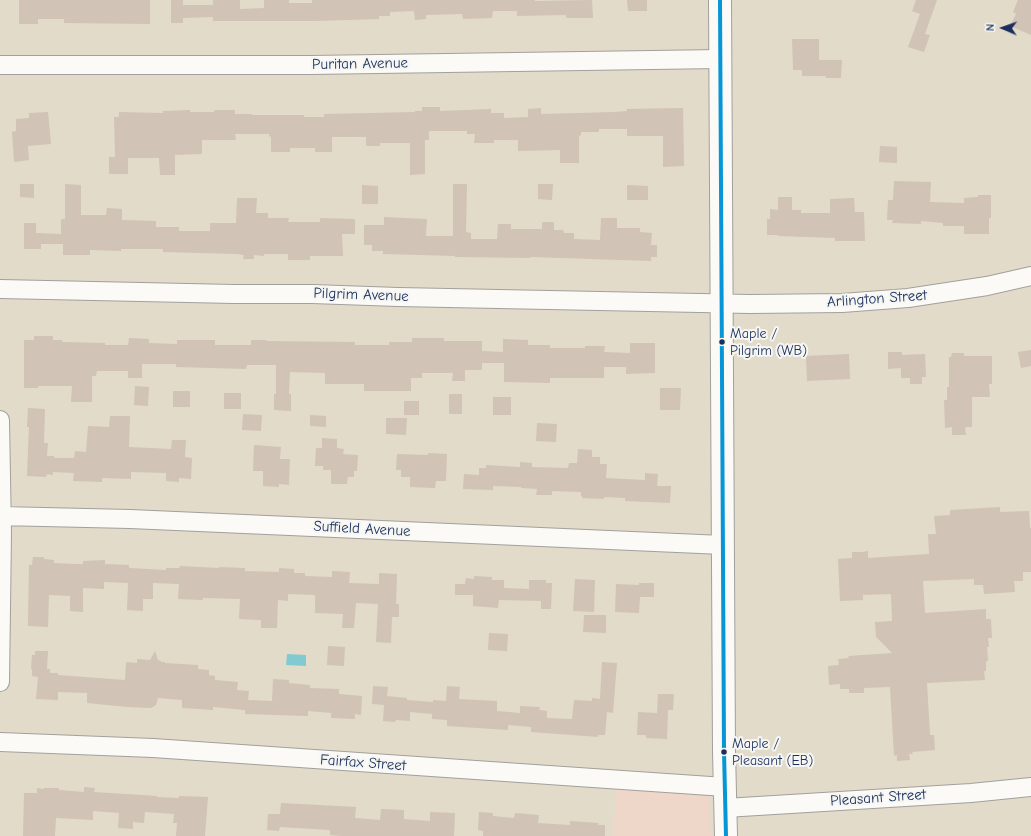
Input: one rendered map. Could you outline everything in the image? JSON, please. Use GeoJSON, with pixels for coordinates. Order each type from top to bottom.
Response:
{"type":"FeatureCollection","features":[{"type":"Feature","properties":{"kind":"main road"},"geometry":{"type":"LineString","coordinates":[[720,0],[726,836]]}},
{"type":"Feature","properties":{"kind":"street","name":"Puritan Avenue"},"geometry":{"type":"LineString","coordinates":[[0,64],[310,65],[720,59]]}},
{"type":"Feature","properties":{"kind":"street","name":"Arlington Street"},"geometry":{"type":"LineString","coordinates":[[721,304],[842,303],[902,298],[972,288],[1031,276]]}},
{"type":"Feature","properties":{"kind":"street","name":"Pilgrim Avenue"},"geometry":{"type":"LineString","coordinates":[[0,289],[312,294],[721,304]]}},
{"type":"Feature","properties":{"kind":"street"},"geometry":{"type":"LineString","coordinates":[[0,420],[0,682]]}},
{"type":"Feature","properties":{"kind":"street","name":"Suffield Avenue"},"geometry":{"type":"LineString","coordinates":[[1,516],[138,519],[723,545]]}},
{"type":"Feature","properties":{"kind":"street","name":"Fairfax Street"},"geometry":{"type":"LineString","coordinates":[[0,742],[153,748],[725,797]]}},
{"type":"Feature","properties":{"kind":"street","name":"Pleasant Street"},"geometry":{"type":"LineString","coordinates":[[725,797],[971,793],[1031,787]]}},
{"type":"Feature","properties":{"kind":"shaded area"},"geometry":{"type":"Polygon","coordinates":[[[616,787],[709,795],[711,836],[613,836],[616,787]]]}},
{"type":"Feature","properties":{"kind":"water"},"geometry":{"type":"Polygon","coordinates":[[[287,654],[306,655],[306,666],[286,665],[287,654]]]}},
{"type":"Feature","properties":{"kind":"building"},"geometry":{"type":"Polygon","coordinates":[[[19,0],[150,0],[150,24],[64,23],[64,19],[38,19],[38,24],[19,24],[19,0]]]}},
{"type":"Feature","properties":{"kind":"building"},"geometry":{"type":"Polygon","coordinates":[[[171,0],[183,0],[183,5],[213,5],[213,0],[240,0],[240,9],[264,8],[264,0],[289,0],[289,3],[312,3],[312,0],[592,0],[593,18],[566,18],[566,15],[517,16],[517,11],[493,11],[492,18],[463,19],[462,14],[426,15],[426,19],[415,20],[414,11],[390,12],[390,16],[379,16],[379,19],[315,21],[213,21],[213,17],[183,18],[183,23],[171,23],[171,0]]]}},
{"type":"Feature","properties":{"kind":"building"},"geometry":{"type":"Polygon","coordinates":[[[627,0],[647,0],[647,11],[628,11],[627,0]]]}},
{"type":"Feature","properties":{"kind":"building"},"geometry":{"type":"Polygon","coordinates":[[[916,0],[937,0],[925,34],[930,35],[924,52],[908,47],[920,14],[912,11],[916,0]]]}},
{"type":"Feature","properties":{"kind":"building"},"geometry":{"type":"Polygon","coordinates":[[[1018,0],[1031,0],[1031,35],[1010,26],[1016,14],[1013,12],[1018,0]]]}},
{"type":"Feature","properties":{"kind":"building"},"geometry":{"type":"Polygon","coordinates":[[[792,39],[819,39],[819,60],[842,60],[841,78],[826,78],[826,76],[802,76],[802,70],[793,70],[792,39]]]}},
{"type":"Feature","properties":{"kind":"building"},"geometry":{"type":"Polygon","coordinates":[[[422,107],[440,107],[440,111],[491,109],[491,113],[504,113],[504,118],[528,117],[528,109],[541,108],[541,114],[614,112],[627,111],[627,109],[683,108],[684,166],[663,167],[663,136],[627,136],[627,129],[599,129],[599,132],[581,132],[581,135],[579,136],[579,163],[560,163],[560,150],[518,151],[518,140],[494,140],[494,143],[474,143],[475,134],[467,134],[467,131],[429,131],[429,140],[425,140],[425,174],[410,175],[410,143],[380,143],[380,146],[366,146],[366,137],[332,137],[332,152],[315,152],[315,148],[290,148],[290,152],[271,152],[271,136],[269,137],[269,134],[235,134],[236,140],[202,140],[202,154],[175,155],[175,175],[160,175],[159,158],[128,158],[128,174],[109,174],[109,157],[115,157],[114,117],[119,117],[119,112],[163,113],[163,111],[190,110],[190,112],[214,112],[214,110],[235,110],[235,114],[304,115],[304,117],[324,117],[324,114],[415,112],[422,111],[422,107]]]}},
{"type":"Feature","properties":{"kind":"building"},"geometry":{"type":"Polygon","coordinates":[[[48,112],[51,144],[28,146],[29,160],[14,162],[12,132],[16,131],[16,119],[29,118],[29,113],[48,112]]]}},
{"type":"Feature","properties":{"kind":"building"},"geometry":{"type":"Polygon","coordinates":[[[880,146],[897,147],[897,163],[879,162],[880,146]]]}},
{"type":"Feature","properties":{"kind":"building"},"geometry":{"type":"Polygon","coordinates":[[[894,181],[931,182],[930,202],[964,203],[964,198],[978,197],[978,195],[991,195],[989,234],[964,234],[964,226],[943,226],[943,223],[921,221],[921,224],[892,223],[893,220],[887,220],[888,200],[893,200],[894,181]]]}},
{"type":"Feature","properties":{"kind":"building"},"geometry":{"type":"Polygon","coordinates":[[[20,184],[34,184],[34,198],[20,197],[20,184]]]}},
{"type":"Feature","properties":{"kind":"building"},"geometry":{"type":"Polygon","coordinates":[[[65,184],[81,185],[81,215],[106,215],[107,208],[122,209],[122,220],[156,221],[156,227],[179,227],[179,231],[210,231],[210,223],[236,223],[237,198],[257,198],[256,213],[268,213],[268,218],[289,218],[288,222],[320,222],[320,218],[355,219],[355,234],[342,234],[343,256],[310,256],[310,260],[288,260],[288,254],[264,254],[264,256],[254,255],[254,259],[243,259],[244,255],[163,252],[163,249],[121,249],[121,251],[90,250],[90,255],[63,255],[63,244],[41,244],[41,249],[24,249],[24,223],[36,223],[36,233],[61,234],[61,219],[65,219],[65,184]]]}},
{"type":"Feature","properties":{"kind":"building"},"geometry":{"type":"Polygon","coordinates":[[[453,184],[467,184],[466,232],[471,233],[471,239],[497,239],[498,224],[511,224],[511,229],[542,229],[542,222],[554,222],[554,230],[563,230],[564,233],[574,233],[574,239],[600,240],[601,218],[617,218],[617,228],[640,228],[640,232],[652,233],[651,245],[657,245],[657,257],[651,257],[651,261],[530,257],[455,257],[383,254],[383,251],[372,251],[372,245],[364,245],[364,225],[384,225],[384,217],[427,219],[426,236],[453,236],[453,184]]]}},
{"type":"Feature","properties":{"kind":"building"},"geometry":{"type":"Polygon","coordinates":[[[538,184],[553,184],[552,200],[538,199],[538,184]]]}},
{"type":"Feature","properties":{"kind":"building"},"geometry":{"type":"Polygon","coordinates":[[[362,185],[378,186],[378,204],[362,204],[362,185]]]}},
{"type":"Feature","properties":{"kind":"building"},"geometry":{"type":"Polygon","coordinates":[[[627,185],[648,186],[648,200],[627,200],[627,185]]]}},
{"type":"Feature","properties":{"kind":"building"},"geometry":{"type":"Polygon","coordinates":[[[778,197],[792,197],[792,210],[801,210],[801,213],[830,213],[830,199],[854,198],[855,212],[864,212],[865,241],[835,241],[835,238],[767,235],[767,219],[770,219],[770,209],[778,210],[778,197]]]}},
{"type":"Feature","properties":{"kind":"building"},"geometry":{"type":"Polygon","coordinates":[[[34,336],[53,336],[53,340],[62,340],[62,342],[105,343],[105,345],[128,345],[129,338],[149,339],[149,343],[177,344],[177,340],[215,340],[215,345],[251,345],[251,340],[266,340],[355,342],[355,345],[389,345],[389,342],[412,342],[412,338],[444,338],[444,341],[482,341],[482,351],[503,352],[503,339],[528,340],[528,345],[550,345],[550,348],[585,348],[585,346],[605,346],[604,352],[630,353],[630,343],[655,343],[655,373],[626,374],[626,367],[604,367],[604,378],[550,378],[550,383],[504,382],[504,363],[482,363],[482,370],[465,370],[465,381],[452,381],[453,373],[422,373],[422,378],[411,378],[411,391],[364,391],[364,384],[325,384],[325,373],[290,372],[289,394],[291,394],[291,411],[274,410],[274,394],[276,394],[276,365],[247,365],[246,369],[176,367],[176,364],[142,364],[142,378],[128,378],[128,371],[97,371],[96,376],[92,376],[92,402],[71,402],[72,386],[38,386],[38,388],[24,388],[24,340],[34,340],[34,336]]]}},
{"type":"Feature","properties":{"kind":"building"},"geometry":{"type":"Polygon","coordinates":[[[1031,350],[1031,366],[1021,368],[1018,352],[1031,350]]]}},
{"type":"Feature","properties":{"kind":"building"},"geometry":{"type":"Polygon","coordinates":[[[888,352],[902,352],[902,355],[925,354],[926,377],[922,377],[922,384],[910,384],[910,378],[901,378],[901,368],[888,369],[888,352]]]}},
{"type":"Feature","properties":{"kind":"building"},"geometry":{"type":"Polygon","coordinates":[[[952,353],[964,353],[964,356],[992,356],[992,384],[989,384],[990,397],[972,397],[972,427],[965,427],[966,435],[952,435],[952,427],[945,428],[944,400],[947,400],[947,387],[949,387],[949,357],[951,357],[952,353]]]}},
{"type":"Feature","properties":{"kind":"building"},"geometry":{"type":"Polygon","coordinates":[[[849,354],[850,379],[807,381],[806,356],[849,354]]]}},
{"type":"Feature","properties":{"kind":"building"},"geometry":{"type":"Polygon","coordinates":[[[135,386],[149,387],[148,406],[134,405],[135,386]]]}},
{"type":"Feature","properties":{"kind":"building"},"geometry":{"type":"Polygon","coordinates":[[[660,388],[681,388],[680,410],[660,410],[660,388]]]}},
{"type":"Feature","properties":{"kind":"building"},"geometry":{"type":"Polygon","coordinates":[[[173,391],[190,391],[190,407],[173,407],[173,391]]]}},
{"type":"Feature","properties":{"kind":"building"},"geometry":{"type":"Polygon","coordinates":[[[224,393],[241,393],[241,409],[224,409],[224,393]]]}},
{"type":"Feature","properties":{"kind":"building"},"geometry":{"type":"Polygon","coordinates":[[[449,394],[462,394],[462,414],[449,414],[449,394]]]}},
{"type":"Feature","properties":{"kind":"building"},"geometry":{"type":"Polygon","coordinates":[[[493,397],[511,397],[511,415],[493,415],[493,397]]]}},
{"type":"Feature","properties":{"kind":"building"},"geometry":{"type":"Polygon","coordinates":[[[404,401],[419,401],[419,415],[404,415],[404,401]]]}},
{"type":"Feature","properties":{"kind":"building"},"geometry":{"type":"Polygon","coordinates":[[[28,408],[45,409],[44,443],[48,443],[47,456],[54,456],[54,458],[74,458],[75,451],[86,452],[88,426],[109,427],[110,416],[130,416],[129,447],[171,449],[172,440],[186,440],[185,457],[192,458],[191,479],[179,478],[179,482],[166,481],[166,473],[131,472],[131,479],[102,478],[102,482],[73,481],[74,473],[53,472],[53,475],[47,474],[46,477],[27,476],[29,427],[27,427],[28,408]]]}},
{"type":"Feature","properties":{"kind":"building"},"geometry":{"type":"Polygon","coordinates":[[[243,414],[262,415],[261,431],[242,430],[243,414]]]}},
{"type":"Feature","properties":{"kind":"building"},"geometry":{"type":"Polygon","coordinates":[[[310,415],[326,416],[326,427],[310,426],[310,415]]]}},
{"type":"Feature","properties":{"kind":"building"},"geometry":{"type":"Polygon","coordinates":[[[386,418],[407,418],[406,435],[386,434],[386,418]]]}},
{"type":"Feature","properties":{"kind":"building"},"geometry":{"type":"Polygon","coordinates":[[[537,423],[557,424],[556,442],[536,441],[537,423]]]}},
{"type":"Feature","properties":{"kind":"building"},"geometry":{"type":"Polygon","coordinates":[[[322,438],[337,439],[337,448],[344,449],[343,454],[358,455],[357,471],[354,471],[354,477],[348,477],[347,484],[331,484],[331,470],[323,470],[323,466],[315,466],[316,448],[322,448],[322,438]]]}},
{"type":"Feature","properties":{"kind":"building"},"geometry":{"type":"Polygon","coordinates":[[[254,445],[281,447],[280,459],[290,459],[289,485],[279,484],[279,487],[263,486],[263,471],[253,471],[254,445]]]}},
{"type":"Feature","properties":{"kind":"building"},"geometry":{"type":"Polygon","coordinates":[[[578,449],[592,450],[592,457],[600,457],[600,464],[607,464],[606,478],[645,480],[645,473],[658,474],[657,486],[671,486],[670,503],[625,501],[625,498],[582,498],[581,492],[552,491],[552,495],[536,495],[537,489],[521,487],[493,486],[493,490],[463,489],[464,474],[479,475],[479,468],[486,468],[486,465],[520,467],[520,462],[532,463],[532,467],[568,468],[569,463],[577,463],[578,449]]]}},
{"type":"Feature","properties":{"kind":"building"},"geometry":{"type":"Polygon","coordinates":[[[428,453],[447,454],[446,481],[436,481],[435,488],[410,487],[410,477],[401,477],[401,470],[396,470],[397,454],[428,455],[428,453]]]}},
{"type":"Feature","properties":{"kind":"building"},"geometry":{"type":"Polygon","coordinates":[[[1000,507],[1000,512],[1029,511],[1031,528],[1031,572],[1023,572],[1023,581],[1014,581],[1015,592],[984,594],[983,585],[974,585],[974,579],[923,581],[925,613],[986,609],[986,619],[991,619],[992,638],[988,638],[988,661],[986,661],[986,671],[984,671],[985,680],[927,683],[930,735],[934,735],[935,750],[912,752],[913,754],[909,754],[910,760],[897,761],[897,755],[894,756],[890,687],[864,688],[864,693],[849,693],[849,689],[840,689],[840,684],[829,685],[828,666],[839,665],[838,659],[849,658],[848,656],[892,653],[876,637],[875,622],[892,621],[891,594],[863,595],[863,600],[840,601],[838,559],[852,558],[852,552],[868,551],[868,558],[929,554],[928,534],[936,534],[934,516],[950,515],[950,510],[1000,507]]]}},
{"type":"Feature","properties":{"kind":"building"},"geometry":{"type":"Polygon","coordinates":[[[33,557],[44,557],[44,559],[54,560],[54,563],[75,564],[83,564],[83,561],[105,560],[105,564],[129,565],[129,568],[166,570],[166,568],[179,568],[180,566],[245,568],[245,571],[279,572],[279,568],[294,569],[294,573],[305,573],[305,576],[332,577],[332,571],[350,572],[349,583],[379,584],[379,573],[397,574],[396,604],[399,604],[399,617],[392,617],[391,643],[376,642],[378,604],[356,603],[354,628],[342,628],[343,614],[315,613],[315,595],[288,594],[288,601],[278,600],[277,628],[261,628],[261,620],[239,619],[240,599],[178,599],[179,584],[153,583],[153,599],[143,599],[143,611],[127,610],[128,583],[104,582],[104,589],[83,588],[83,612],[70,611],[70,596],[49,595],[48,627],[28,626],[29,565],[32,565],[33,557]]]}},
{"type":"Feature","properties":{"kind":"building"},"geometry":{"type":"Polygon","coordinates":[[[474,576],[492,577],[492,580],[504,580],[504,588],[529,589],[529,580],[546,580],[546,583],[552,583],[551,609],[541,609],[541,601],[499,600],[498,608],[473,606],[473,595],[455,595],[455,584],[465,584],[466,578],[474,579],[474,576]]]}},
{"type":"Feature","properties":{"kind":"building"},"geometry":{"type":"Polygon","coordinates":[[[575,579],[595,580],[594,612],[573,611],[575,579]]]}},
{"type":"Feature","properties":{"kind":"building"},"geometry":{"type":"Polygon","coordinates":[[[639,583],[654,583],[654,597],[640,597],[639,613],[615,612],[616,584],[639,585],[639,583]]]}},
{"type":"Feature","properties":{"kind":"building"},"geometry":{"type":"Polygon","coordinates":[[[584,615],[606,615],[606,633],[583,632],[584,615]]]}},
{"type":"Feature","properties":{"kind":"building"},"geometry":{"type":"Polygon","coordinates":[[[489,633],[508,634],[507,651],[488,650],[489,633]]]}},
{"type":"Feature","properties":{"kind":"building"},"geometry":{"type":"Polygon","coordinates":[[[328,646],[345,647],[344,666],[327,665],[328,646]]]}},
{"type":"Feature","properties":{"kind":"building"},"geometry":{"type":"Polygon","coordinates":[[[35,651],[48,651],[47,669],[50,669],[50,673],[58,673],[58,675],[125,680],[126,662],[137,663],[137,659],[150,660],[155,651],[158,660],[161,662],[198,665],[198,669],[209,670],[209,675],[215,676],[215,680],[238,682],[237,690],[249,691],[248,700],[272,701],[273,679],[289,680],[289,683],[310,685],[310,688],[339,689],[339,694],[362,696],[361,715],[355,714],[355,719],[331,718],[331,713],[308,711],[308,716],[245,714],[245,710],[213,707],[213,710],[182,708],[182,700],[158,698],[156,705],[151,708],[127,707],[87,703],[87,693],[58,692],[58,700],[36,699],[38,677],[32,676],[31,669],[32,655],[35,655],[35,651]]]}},
{"type":"Feature","properties":{"kind":"building"},"geometry":{"type":"Polygon","coordinates":[[[602,662],[617,663],[613,713],[607,712],[605,735],[598,735],[598,737],[531,732],[531,727],[508,725],[508,730],[447,726],[447,720],[432,719],[432,714],[410,712],[410,721],[383,721],[384,705],[372,704],[373,686],[388,687],[387,696],[407,698],[407,700],[433,702],[433,700],[446,701],[447,686],[460,687],[459,699],[497,701],[497,711],[520,713],[520,706],[540,707],[539,710],[547,711],[547,718],[572,719],[574,700],[592,701],[592,698],[600,699],[602,662]]]}},
{"type":"Feature","properties":{"kind":"building"},"geometry":{"type":"Polygon","coordinates":[[[658,694],[674,694],[673,710],[668,710],[667,739],[646,738],[646,735],[637,735],[638,712],[657,713],[658,694]]]}},
{"type":"Feature","properties":{"kind":"building"},"geometry":{"type":"Polygon","coordinates":[[[84,787],[95,788],[94,792],[179,798],[179,796],[208,797],[205,836],[176,836],[177,823],[173,823],[174,814],[145,812],[144,823],[133,822],[133,829],[118,828],[119,813],[93,811],[93,820],[56,818],[55,836],[23,836],[24,793],[37,793],[37,788],[59,788],[59,790],[84,792],[84,787]]]}},
{"type":"Feature","properties":{"kind":"building"},"geometry":{"type":"Polygon","coordinates":[[[281,803],[356,807],[355,818],[380,820],[381,809],[404,810],[404,819],[430,821],[430,812],[455,813],[454,836],[341,836],[330,835],[330,830],[280,827],[279,831],[267,830],[268,814],[280,814],[281,803]]]}},
{"type":"Feature","properties":{"kind":"building"},"geometry":{"type":"Polygon","coordinates":[[[479,812],[493,813],[493,816],[514,818],[515,813],[539,815],[538,823],[570,825],[570,821],[598,823],[598,825],[605,825],[605,836],[483,836],[483,831],[478,830],[479,812]]]}},
{"type":"Feature","properties":{"kind":"transit line"},"geometry":{"type":"LineString","coordinates":[[720,0],[724,751],[726,836]]}},
{"type":"Feature","properties":{"kind":"place","name":"Maple / Pilgrim (WB)"},"geometry":{"type":"Point","coordinates":[722,342]}},
{"type":"Feature","properties":{"kind":"place","name":"Maple / Pleasant (EB)"},"geometry":{"type":"Point","coordinates":[724,752]}}]}
